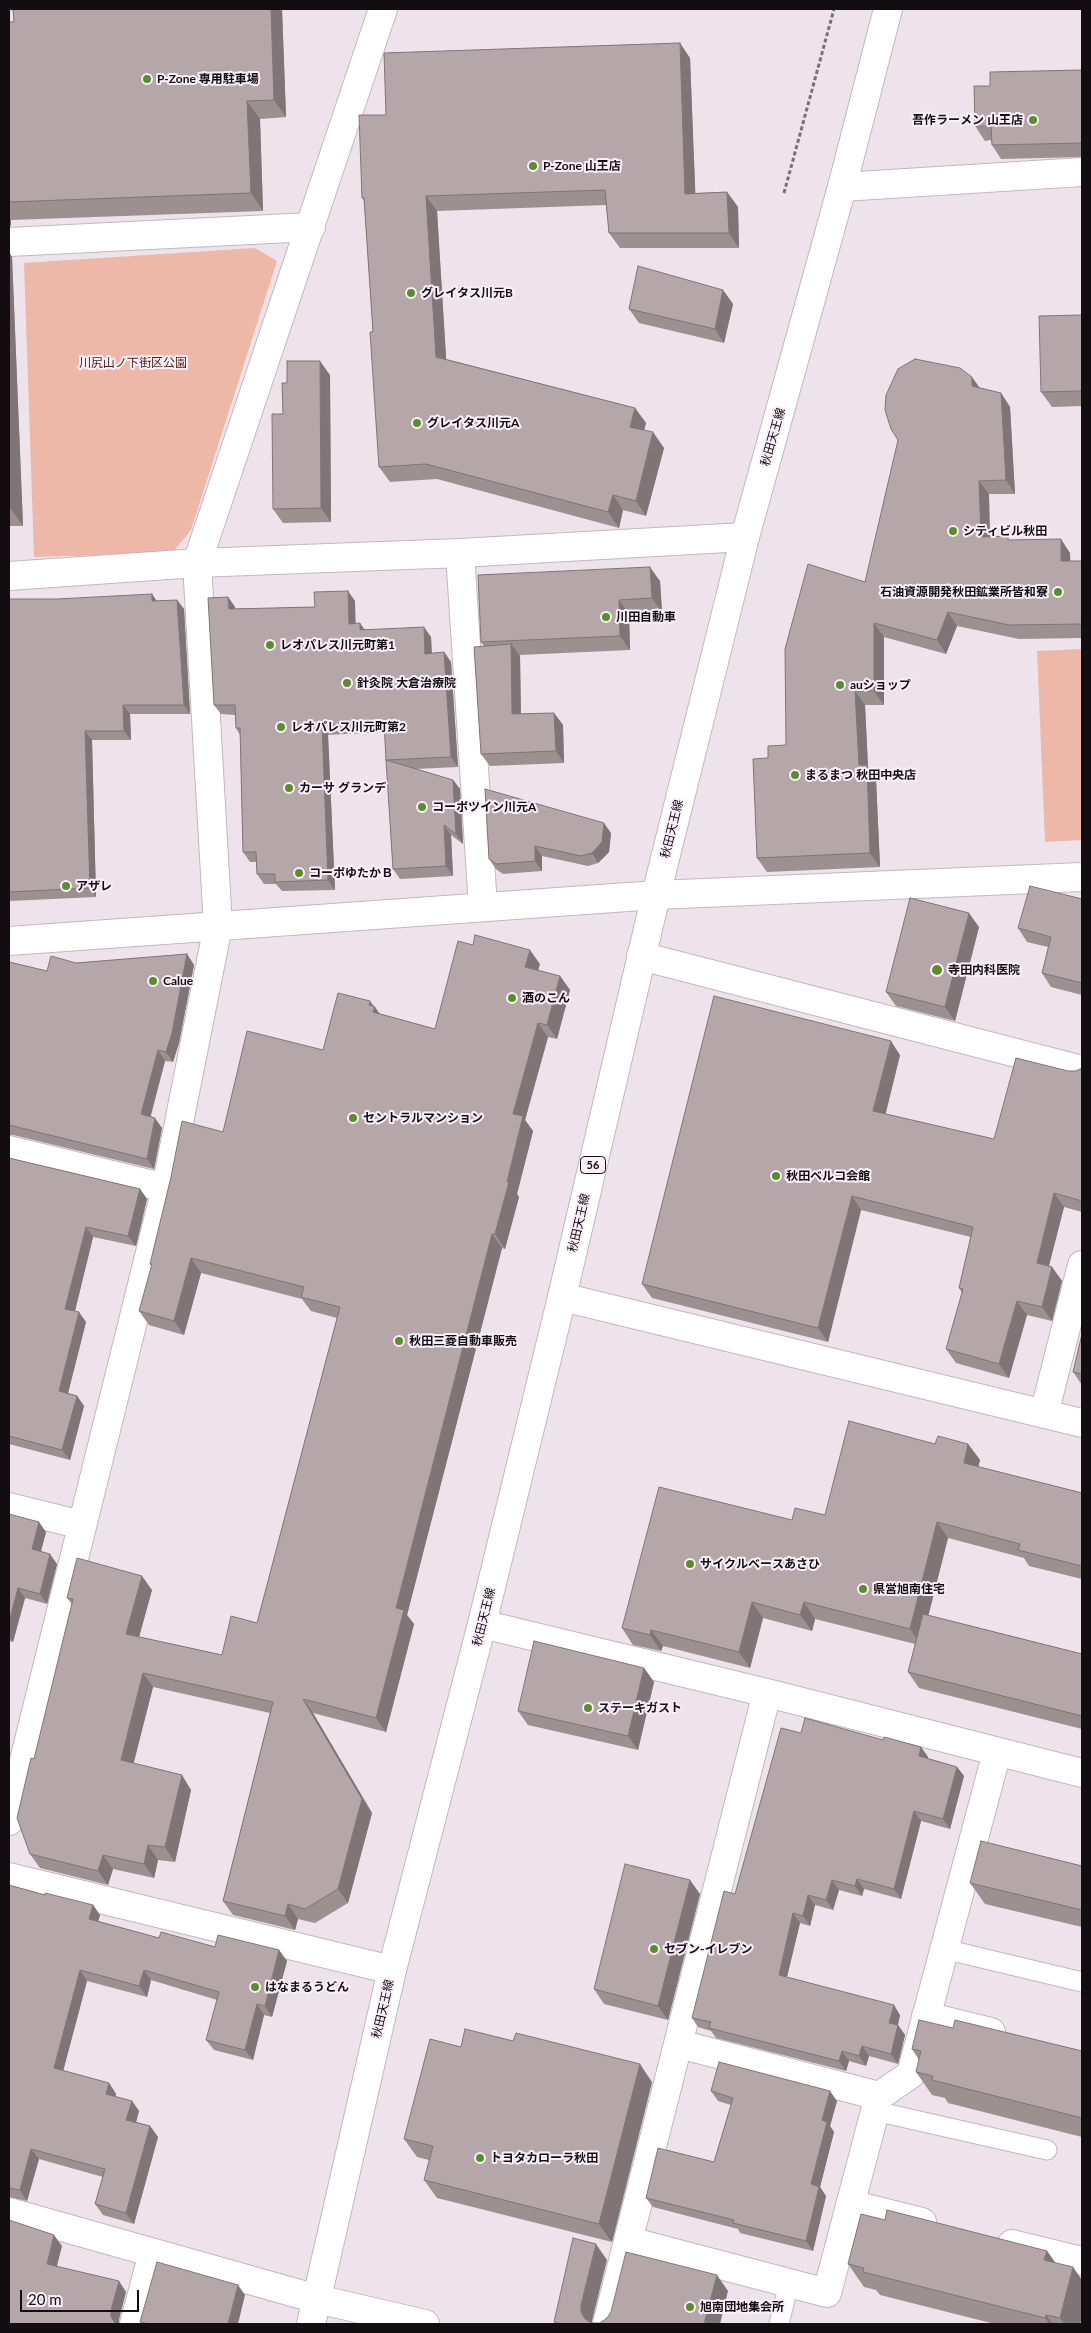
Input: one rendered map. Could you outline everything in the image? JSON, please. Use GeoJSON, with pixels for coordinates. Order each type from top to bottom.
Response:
{"type":"FeatureCollection","features":[{"type":"Feature","properties":{"kind":"street"},"geometry":{"type":"LineString","coordinates":[[9,1821],[166,1188],[218,926],[197,562],[383,9]]}},
{"type":"Feature","properties":{"kind":"street","name":"秋田天王線"},"geometry":{"type":"LineString","coordinates":[[314,2312],[392,1970],[482,1624],[562,1297],[641,956],[745,537],[842,188],[888,9]]}},
{"type":"Feature","properties":{"kind":"street"},"geometry":{"type":"LineString","coordinates":[[842,188],[1082,172]]}},
{"type":"Feature","properties":{"kind":"street"},"geometry":{"type":"LineString","coordinates":[[9,242],[311,227]]}},
{"type":"Feature","properties":{"kind":"street"},"geometry":{"type":"LineString","coordinates":[[9,576],[197,562],[460,553],[745,537]]}},
{"type":"Feature","properties":{"kind":"street"},"geometry":{"type":"LineString","coordinates":[[460,553],[483,907]]}},
{"type":"Feature","properties":{"kind":"street"},"geometry":{"type":"LineString","coordinates":[[9,941],[656,895],[1082,877]]}},
{"type":"Feature","properties":{"kind":"street"},"geometry":{"type":"LineString","coordinates":[[641,956],[1082,1070]]}},
{"type":"Feature","properties":{"kind":"street"},"geometry":{"type":"LineString","coordinates":[[9,1150],[166,1188]]}},
{"type":"Feature","properties":{"kind":"street"},"geometry":{"type":"LineString","coordinates":[[1044,1414],[1082,1265]]}},
{"type":"Feature","properties":{"kind":"street"},"geometry":{"type":"LineString","coordinates":[[562,1297],[1082,1423]]}},
{"type":"Feature","properties":{"kind":"street"},"geometry":{"type":"LineString","coordinates":[[9,1507],[82,1526]]}},
{"type":"Feature","properties":{"kind":"street"},"geometry":{"type":"LineString","coordinates":[[482,1624],[767,1693],[1082,1773]]}},
{"type":"Feature","properties":{"kind":"street"},"geometry":{"type":"LineString","coordinates":[[608,2324],[767,1693]]}},
{"type":"Feature","properties":{"kind":"street"},"geometry":{"type":"LineString","coordinates":[[629,2241],[827,2293],[877,2104],[911,2074],[997,1752]]}},
{"type":"Feature","properties":{"kind":"street"},"geometry":{"type":"LineString","coordinates":[[9,1877],[392,1970]]}},
{"type":"Feature","properties":{"kind":"street"},"geometry":{"type":"LineString","coordinates":[[926,2016],[1018,2038]]}},
{"type":"Feature","properties":{"kind":"street"},"geometry":{"type":"LineString","coordinates":[[679,2044],[877,2104]]}},
{"type":"Feature","properties":{"kind":"street"},"geometry":{"type":"LineString","coordinates":[[850,2204],[947,2228]]}},
{"type":"Feature","properties":{"kind":"street"},"geometry":{"type":"LineString","coordinates":[[9,2212],[153,2252],[314,2312],[425,2324]]}},
{"type":"Feature","properties":{"kind":"street"},"geometry":{"type":"LineString","coordinates":[[986,2237],[1082,2261]]}},
{"type":"Feature","properties":{"kind":"street"},"geometry":{"type":"LineString","coordinates":[[134,2324],[153,2252]]}},
{"type":"Feature","properties":{"kind":"lane"},"geometry":{"type":"LineString","coordinates":[[944,1949],[1082,1982]]}},
{"type":"Feature","properties":{"kind":"lane"},"geometry":{"type":"LineString","coordinates":[[877,2104],[1047,2150]]}},
{"type":"Feature","properties":{"kind":"lane"},"geometry":{"type":"LineString","coordinates":[[779,2324],[789,2283]]}},
{"type":"Feature","properties":{"kind":"path"},"geometry":{"type":"LineString","coordinates":[[784,193],[834,9]]}},
{"type":"Feature","properties":{"kind":"green space","name":"川尻山ノ下街区公園"},"geometry":{"type":"Polygon","coordinates":[[[255,248],[277,261],[191,530],[172,553],[34,557],[24,263],[255,248]]]}},
{"type":"Feature","properties":{"kind":"green space"},"geometry":{"type":"Polygon","coordinates":[[[1082,649],[1082,840],[1045,842],[1037,651],[1082,649]]]}},
{"type":"Feature","properties":{"kind":"building","name":"P-Zone 専用駐車場"},"geometry":{"type":"Polygon","coordinates":[[[13,9],[271,9],[274,100],[247,101],[251,193],[9,202],[9,22],[14,22],[13,9]]]}},
{"type":"Feature","properties":{"kind":"building"},"geometry":{"type":"Polygon","coordinates":[[[680,43],[685,194],[727,192],[729,233],[609,233],[605,190],[426,196],[436,357],[635,408],[630,427],[653,432],[636,501],[613,495],[608,512],[426,464],[379,467],[370,332],[373,332],[364,198],[362,198],[359,115],[386,115],[384,53],[680,43]]]}},
{"type":"Feature","properties":{"kind":"building","name":"吾作ラーメン 山王店"},"geometry":{"type":"Polygon","coordinates":[[[1082,70],[1082,143],[992,145],[991,126],[975,126],[974,86],[990,86],[990,72],[1082,70]]]}},
{"type":"Feature","properties":{"kind":"building"},"geometry":{"type":"Polygon","coordinates":[[[638,266],[723,290],[715,329],[629,309],[638,266]]]}},
{"type":"Feature","properties":{"kind":"building"},"geometry":{"type":"Polygon","coordinates":[[[1082,315],[1082,391],[1041,392],[1039,316],[1082,315]]]}},
{"type":"Feature","properties":{"kind":"building"},"geometry":{"type":"Polygon","coordinates":[[[915,359],[960,368],[972,377],[972,386],[1001,393],[1006,480],[979,481],[981,537],[1008,536],[1008,540],[1061,539],[1061,561],[1082,561],[1082,624],[1009,625],[948,612],[937,640],[874,623],[874,691],[855,691],[859,765],[867,765],[870,853],[757,858],[753,759],[768,758],[768,746],[786,745],[785,649],[808,564],[865,582],[898,440],[891,429],[885,410],[886,395],[898,369],[915,359]]]}},
{"type":"Feature","properties":{"kind":"building"},"geometry":{"type":"Polygon","coordinates":[[[287,361],[320,361],[321,508],[273,509],[272,414],[283,414],[282,383],[287,383],[287,361]]]}},
{"type":"Feature","properties":{"kind":"building"},"geometry":{"type":"Polygon","coordinates":[[[9,468],[10,508],[9,508],[9,468]]]}},
{"type":"Feature","properties":{"kind":"building"},"geometry":{"type":"Polygon","coordinates":[[[650,567],[652,598],[619,600],[620,636],[481,642],[478,575],[650,567]]]}},
{"type":"Feature","properties":{"kind":"building"},"geometry":{"type":"Polygon","coordinates":[[[348,591],[349,624],[360,623],[360,630],[424,627],[425,654],[444,652],[451,757],[386,760],[384,722],[322,725],[328,880],[275,882],[275,874],[257,874],[256,852],[243,852],[240,728],[236,728],[235,705],[214,705],[208,598],[228,597],[229,609],[315,607],[314,592],[348,591]]]}},
{"type":"Feature","properties":{"kind":"building"},"geometry":{"type":"Polygon","coordinates":[[[152,594],[152,601],[177,600],[184,705],[123,705],[124,731],[85,731],[90,888],[9,892],[9,599],[57,599],[152,594]]]}},
{"type":"Feature","properties":{"kind":"building"},"geometry":{"type":"Polygon","coordinates":[[[511,644],[512,714],[554,713],[556,751],[481,754],[474,647],[511,644]]]}},
{"type":"Feature","properties":{"kind":"building","name":"コーポツイン川元A"},"geometry":{"type":"Polygon","coordinates":[[[386,760],[453,780],[456,834],[444,825],[446,866],[393,869],[386,760]]]}},
{"type":"Feature","properties":{"kind":"building"},"geometry":{"type":"Polygon","coordinates":[[[485,789],[604,823],[602,842],[592,853],[581,856],[535,846],[535,861],[496,864],[489,859],[485,789]]]}},
{"type":"Feature","properties":{"kind":"building"},"geometry":{"type":"Polygon","coordinates":[[[1030,886],[1082,899],[1082,983],[1042,973],[1051,937],[1018,928],[1030,886]]]}},
{"type":"Feature","properties":{"kind":"building","name":"寺田内科医院"},"geometry":{"type":"Polygon","coordinates":[[[910,898],[969,913],[945,1007],[886,992],[910,898]]]}},
{"type":"Feature","properties":{"kind":"building"},"geometry":{"type":"Polygon","coordinates":[[[475,935],[530,950],[525,967],[560,976],[547,1025],[538,1023],[513,1114],[523,1116],[507,1182],[509,1182],[495,1234],[492,1234],[396,1608],[404,1610],[376,1718],[303,1699],[362,1799],[338,1889],[305,1909],[288,1904],[285,1916],[223,1901],[273,1702],[143,1673],[121,1760],[182,1775],[165,1847],[148,1845],[144,1864],[103,1855],[98,1871],[30,1854],[17,1818],[31,1758],[34,1759],[73,1599],[67,1598],[77,1558],[142,1576],[126,1634],[222,1655],[231,1616],[257,1623],[340,1307],[301,1297],[304,1287],[191,1258],[174,1321],[139,1311],[152,1264],[150,1264],[182,1121],[223,1132],[247,1031],[323,1050],[338,993],[370,1001],[369,1005],[375,1007],[373,1012],[435,1029],[458,941],[473,945],[475,935]]]}},
{"type":"Feature","properties":{"kind":"building"},"geometry":{"type":"Polygon","coordinates":[[[187,954],[172,1033],[166,1052],[158,1050],[141,1114],[155,1118],[147,1159],[9,1125],[9,962],[47,971],[51,956],[76,963],[187,954]]]}},
{"type":"Feature","properties":{"kind":"building"},"geometry":{"type":"Polygon","coordinates":[[[714,996],[891,1041],[873,1111],[994,1139],[1016,1058],[1068,1071],[1076,1071],[1082,1068],[1082,1201],[1054,1193],[1037,1263],[1052,1267],[1042,1307],[1017,1301],[999,1364],[946,1349],[963,1289],[959,1288],[973,1227],[852,1196],[818,1328],[642,1284],[714,996]]]}},
{"type":"Feature","properties":{"kind":"building"},"geometry":{"type":"Polygon","coordinates":[[[9,1158],[140,1189],[128,1236],[86,1227],[65,1309],[79,1312],[59,1391],[77,1396],[62,1450],[9,1436],[9,1158]]]}},
{"type":"Feature","properties":{"kind":"building"},"geometry":{"type":"Polygon","coordinates":[[[1082,1334],[1082,1374],[1073,1372],[1082,1334]]]}},
{"type":"Feature","properties":{"kind":"building"},"geometry":{"type":"Polygon","coordinates":[[[849,1421],[935,1444],[938,1436],[968,1444],[964,1463],[1082,1493],[1082,1566],[1018,1550],[1020,1544],[937,1522],[910,1629],[804,1602],[800,1615],[752,1602],[739,1652],[651,1630],[650,1635],[622,1628],[659,1487],[792,1520],[795,1508],[825,1515],[849,1421]]]}},
{"type":"Feature","properties":{"kind":"building"},"geometry":{"type":"Polygon","coordinates":[[[9,1514],[39,1522],[32,1549],[50,1554],[40,1594],[18,1588],[9,1622],[9,1514]]]}},
{"type":"Feature","properties":{"kind":"building","name":"県営旭南住宅"},"geometry":{"type":"Polygon","coordinates":[[[923,1614],[1082,1654],[1082,1716],[908,1672],[923,1614]]]}},
{"type":"Feature","properties":{"kind":"building"},"geometry":{"type":"Polygon","coordinates":[[[534,1641],[644,1668],[628,1736],[518,1711],[534,1641]]]}},
{"type":"Feature","properties":{"kind":"building"},"geometry":{"type":"Polygon","coordinates":[[[805,1718],[883,1740],[884,1737],[921,1747],[919,1756],[957,1767],[943,1819],[914,1811],[894,1889],[857,1879],[855,1886],[832,1880],[826,1900],[808,1895],[803,1916],[793,1913],[779,1975],[894,2005],[889,2023],[898,2025],[891,2054],[862,2046],[859,2056],[842,2051],[839,2061],[709,2028],[711,2022],[692,2018],[724,1891],[735,1894],[781,1728],[801,1733],[805,1718]]]}},
{"type":"Feature","properties":{"kind":"building"},"geometry":{"type":"Polygon","coordinates":[[[981,1841],[1082,1866],[1082,1910],[970,1883],[981,1841]]]}},
{"type":"Feature","properties":{"kind":"building","name":"セブン-イレブン"},"geometry":{"type":"Polygon","coordinates":[[[625,1864],[690,1880],[658,2006],[594,1989],[625,1864]]]}},
{"type":"Feature","properties":{"kind":"building"},"geometry":{"type":"Polygon","coordinates":[[[9,1885],[93,1905],[89,1919],[159,1938],[161,1932],[215,1947],[218,1935],[279,1950],[265,2006],[257,2004],[245,2050],[206,2040],[219,1992],[144,1970],[139,1986],[80,1970],[54,2068],[109,2083],[106,2094],[132,2101],[126,2120],[150,2126],[126,2213],[95,2204],[105,2169],[31,2149],[20,2190],[9,2188],[9,1885]]]}},
{"type":"Feature","properties":{"kind":"building"},"geometry":{"type":"Polygon","coordinates":[[[919,2020],[953,2028],[955,2020],[1082,2051],[1082,2118],[932,2080],[933,2076],[916,2072],[921,2051],[912,2049],[919,2020]]]}},
{"type":"Feature","properties":{"kind":"building"},"geometry":{"type":"Polygon","coordinates":[[[465,2029],[513,2041],[516,2033],[640,2064],[599,2224],[424,2180],[433,2146],[404,2139],[430,2039],[461,2047],[465,2029]]]}},
{"type":"Feature","properties":{"kind":"building"},"geometry":{"type":"Polygon","coordinates":[[[719,2062],[830,2091],[822,2120],[827,2122],[811,2184],[819,2187],[806,2241],[733,2223],[734,2220],[646,2198],[658,2148],[714,2162],[733,2098],[711,2091],[719,2062]]]}},
{"type":"Feature","properties":{"kind":"building"},"geometry":{"type":"Polygon","coordinates":[[[887,2210],[1047,2251],[1044,2260],[1073,2267],[1060,2318],[1046,2315],[1045,2318],[863,2272],[864,2268],[848,2264],[861,2214],[885,2220],[887,2210]]]}},
{"type":"Feature","properties":{"kind":"building"},"geometry":{"type":"Polygon","coordinates":[[[9,2220],[54,2235],[47,2264],[119,2281],[111,2310],[111,2317],[115,2323],[9,2324],[9,2220]]]}},
{"type":"Feature","properties":{"kind":"building"},"geometry":{"type":"Polygon","coordinates":[[[573,2238],[596,2244],[581,2305],[581,2312],[585,2319],[591,2323],[600,2323],[611,2312],[626,2252],[717,2275],[704,2324],[562,2324],[554,2322],[573,2238]]]}},
{"type":"Feature","properties":{"kind":"building"},"geometry":{"type":"Polygon","coordinates":[[[157,2262],[238,2285],[228,2324],[149,2324],[140,2322],[157,2262]]]}},
{"type":"Feature","properties":{"kind":"place","name":"P-Zone 専用駐車場"},"geometry":{"type":"Point","coordinates":[147,79]}},
{"type":"Feature","properties":{"kind":"place","name":"吾作ラーメン 山王店"},"geometry":{"type":"Point","coordinates":[1033,120]}},
{"type":"Feature","properties":{"kind":"place","name":"P-Zone 山王店"},"geometry":{"type":"Point","coordinates":[533,166]}},
{"type":"Feature","properties":{"kind":"place","name":"グレイタス川元B"},"geometry":{"type":"Point","coordinates":[411,293]}},
{"type":"Feature","properties":{"kind":"place","name":"グレイタス川元A"},"geometry":{"type":"Point","coordinates":[417,423]}},
{"type":"Feature","properties":{"kind":"place","name":"シティビル秋田"},"geometry":{"type":"Point","coordinates":[953,531]}},
{"type":"Feature","properties":{"kind":"place","name":"石油資源開発秋田鉱業所皆和寮"},"geometry":{"type":"Point","coordinates":[1058,592]}},
{"type":"Feature","properties":{"kind":"place","name":"川田自動車"},"geometry":{"type":"Point","coordinates":[606,617]}},
{"type":"Feature","properties":{"kind":"place","name":"レオパレス川元町第1"},"geometry":{"type":"Point","coordinates":[270,645]}},
{"type":"Feature","properties":{"kind":"place","name":"針灸院 大倉治療院"},"geometry":{"type":"Point","coordinates":[347,683]}},
{"type":"Feature","properties":{"kind":"place","name":"auショップ"},"geometry":{"type":"Point","coordinates":[840,685]}},
{"type":"Feature","properties":{"kind":"place","name":"レオパレス川元町第2"},"geometry":{"type":"Point","coordinates":[281,727]}},
{"type":"Feature","properties":{"kind":"place","name":"まるまつ 秋田中央店"},"geometry":{"type":"Point","coordinates":[795,775]}},
{"type":"Feature","properties":{"kind":"place","name":"カーサ グランデ"},"geometry":{"type":"Point","coordinates":[289,788]}},
{"type":"Feature","properties":{"kind":"place","name":"コーポツイン川元A"},"geometry":{"type":"Point","coordinates":[422,807]}},
{"type":"Feature","properties":{"kind":"place","name":"コーポゆたかＢ"},"geometry":{"type":"Point","coordinates":[299,873]}},
{"type":"Feature","properties":{"kind":"place","name":"アザレ"},"geometry":{"type":"Point","coordinates":[66,886]}},
{"type":"Feature","properties":{"kind":"place","name":"寺田内科医院"},"geometry":{"type":"Point","coordinates":[937,970]}},
{"type":"Feature","properties":{"kind":"place","name":"Calue"},"geometry":{"type":"Point","coordinates":[153,981]}},
{"type":"Feature","properties":{"kind":"place","name":"酒のこん"},"geometry":{"type":"Point","coordinates":[512,998]}},
{"type":"Feature","properties":{"kind":"place","name":"セントラルマンション"},"geometry":{"type":"Point","coordinates":[353,1118]}},
{"type":"Feature","properties":{"kind":"place","name":"秋田ベルコ会館"},"geometry":{"type":"Point","coordinates":[776,1176]}},
{"type":"Feature","properties":{"kind":"place","name":"秋田三菱自動車販売"},"geometry":{"type":"Point","coordinates":[399,1341]}},
{"type":"Feature","properties":{"kind":"place","name":"サイクルベースあさひ"},"geometry":{"type":"Point","coordinates":[690,1564]}},
{"type":"Feature","properties":{"kind":"place","name":"県営旭南住宅"},"geometry":{"type":"Point","coordinates":[863,1589]}},
{"type":"Feature","properties":{"kind":"place","name":"ステーキガスト"},"geometry":{"type":"Point","coordinates":[588,1708]}},
{"type":"Feature","properties":{"kind":"place","name":"セブン-イレブン"},"geometry":{"type":"Point","coordinates":[654,1949]}},
{"type":"Feature","properties":{"kind":"place","name":"はなまるうどん"},"geometry":{"type":"Point","coordinates":[255,1987]}},
{"type":"Feature","properties":{"kind":"place","name":"トヨタカローラ秋田"},"geometry":{"type":"Point","coordinates":[480,2158]}},
{"type":"Feature","properties":{"kind":"place","name":"旭南団地集会所"},"geometry":{"type":"Point","coordinates":[690,2307]}}]}
